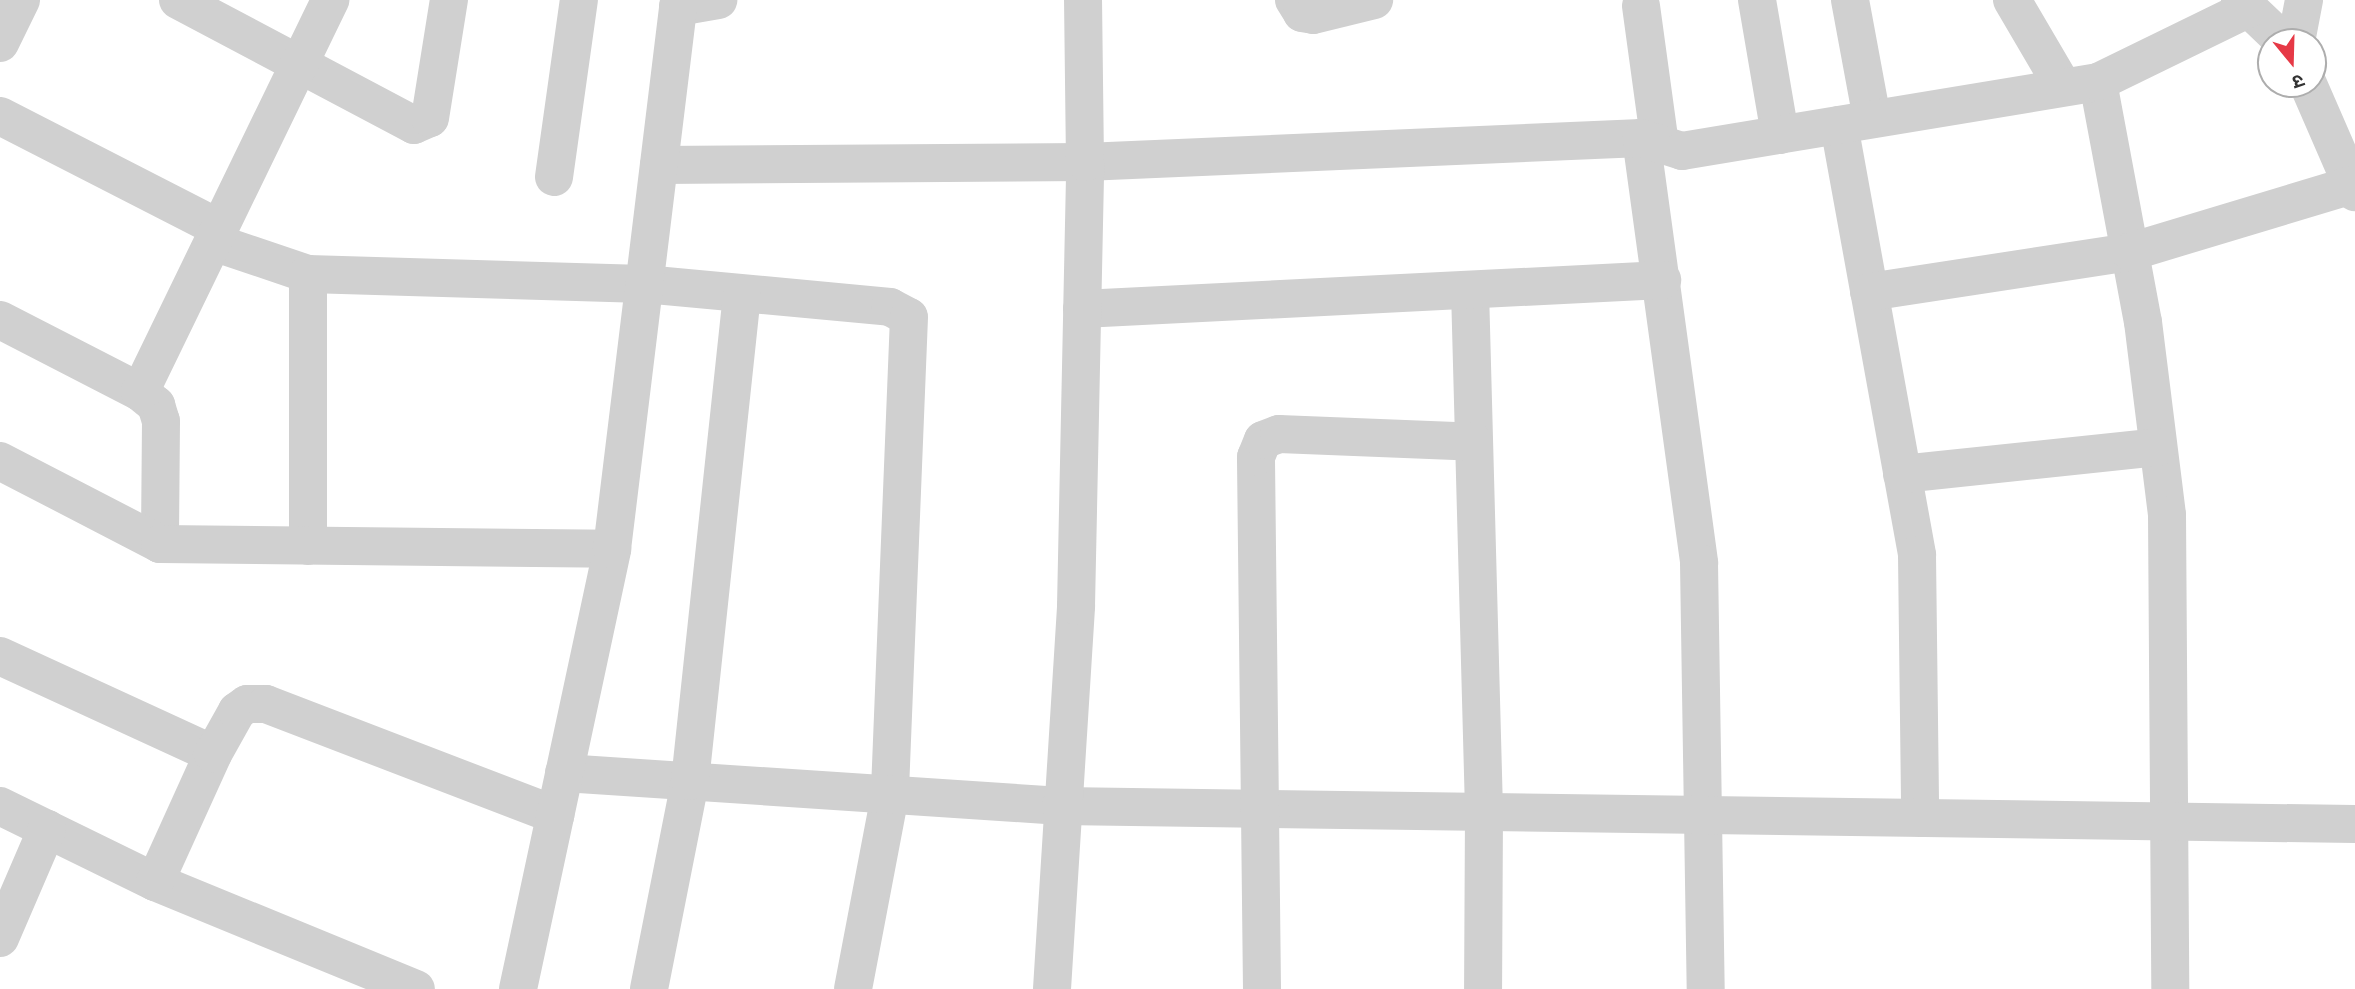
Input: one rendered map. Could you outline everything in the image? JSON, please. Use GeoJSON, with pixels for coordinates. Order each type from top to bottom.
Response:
{"type":"FeatureCollection","features":[{"type":"Feature","properties":{"kind":"street"},"geometry":{"type":"LineString","coordinates":[[0,43],[21,0]]}},
{"type":"Feature","properties":{"kind":"street"},"geometry":{"type":"LineString","coordinates":[[178,0],[414,125],[421,125],[430,118],[449,0]]}},
{"type":"Feature","properties":{"kind":"street"},"geometry":{"type":"LineString","coordinates":[[140,392],[330,0]]}},
{"type":"Feature","properties":{"kind":"street"},"geometry":{"type":"LineString","coordinates":[[554,177],[579,0]]}},
{"type":"Feature","properties":{"kind":"street"},"geometry":{"type":"LineString","coordinates":[[518,989],[612,549],[679,3],[718,0]]}},
{"type":"Feature","properties":{"kind":"street"},"geometry":{"type":"LineString","coordinates":[[1052,989],[1061,806],[1076,606],[1085,162],[1083,0]]}},
{"type":"Feature","properties":{"kind":"street"},"geometry":{"type":"LineString","coordinates":[[1294,0],[1302,13],[1313,15],[1374,0]]}},
{"type":"Feature","properties":{"kind":"street"},"geometry":{"type":"LineString","coordinates":[[1757,0],[1780,135]]}},
{"type":"Feature","properties":{"kind":"street"},"geometry":{"type":"LineString","coordinates":[[1850,0],[1869,292],[1917,555],[1920,818]]}},
{"type":"Feature","properties":{"kind":"street"},"geometry":{"type":"LineString","coordinates":[[2012,0],[2081,85],[2130,253],[2166,514],[2170,989]]}},
{"type":"Feature","properties":{"kind":"street"},"geometry":{"type":"LineString","coordinates":[[2299,28],[2304,0]]}},
{"type":"Feature","properties":{"kind":"street"},"geometry":{"type":"LineString","coordinates":[[659,165],[1085,162],[1651,141],[1682,151],[2081,85],[2244,4],[2269,28]]}},
{"type":"Feature","properties":{"kind":"street"},"geometry":{"type":"LineString","coordinates":[[1641,6],[1662,280],[1699,563],[1706,989]]}},
{"type":"Feature","properties":{"kind":"street"},"geometry":{"type":"LineString","coordinates":[[1869,292],[2130,253],[2353,188],[2314,98]]}},
{"type":"Feature","properties":{"kind":"street"},"geometry":{"type":"LineString","coordinates":[[0,116],[216,235],[308,274],[644,284],[890,307],[909,317],[890,795],[853,989]]}},
{"type":"Feature","properties":{"kind":"street"},"geometry":{"type":"LineString","coordinates":[[308,274],[308,546]]}},
{"type":"Feature","properties":{"kind":"street"},"geometry":{"type":"LineString","coordinates":[[1082,309],[1662,280]]}},
{"type":"Feature","properties":{"kind":"street"},"geometry":{"type":"LineString","coordinates":[[1470,290],[1484,812],[1483,989]]}},
{"type":"Feature","properties":{"kind":"street"},"geometry":{"type":"LineString","coordinates":[[649,989],[690,781],[742,295]]}},
{"type":"Feature","properties":{"kind":"street"},"geometry":{"type":"LineString","coordinates":[[0,320],[140,392],[156,405],[161,421],[160,544]]}},
{"type":"Feature","properties":{"kind":"street"},"geometry":{"type":"LineString","coordinates":[[1262,989],[1256,457],[1263,440],[1279,434],[1474,442]]}},
{"type":"Feature","properties":{"kind":"street"},"geometry":{"type":"LineString","coordinates":[[1902,474],[2158,447]]}},
{"type":"Feature","properties":{"kind":"street"},"geometry":{"type":"LineString","coordinates":[[0,461],[160,544],[612,549]]}},
{"type":"Feature","properties":{"kind":"street"},"geometry":{"type":"LineString","coordinates":[[0,656],[214,754]]}},
{"type":"Feature","properties":{"kind":"street"},"geometry":{"type":"LineString","coordinates":[[155,882],[214,754],[237,711],[247,704],[266,704],[555,815]]}},
{"type":"Feature","properties":{"kind":"street"},"geometry":{"type":"LineString","coordinates":[[564,773],[1061,806],[2355,824]]}},
{"type":"Feature","properties":{"kind":"street"},"geometry":{"type":"LineString","coordinates":[[0,806],[155,882],[416,989]]}},
{"type":"Feature","properties":{"kind":"street"},"geometry":{"type":"LineString","coordinates":[[0,938],[47,829]]}}]}
